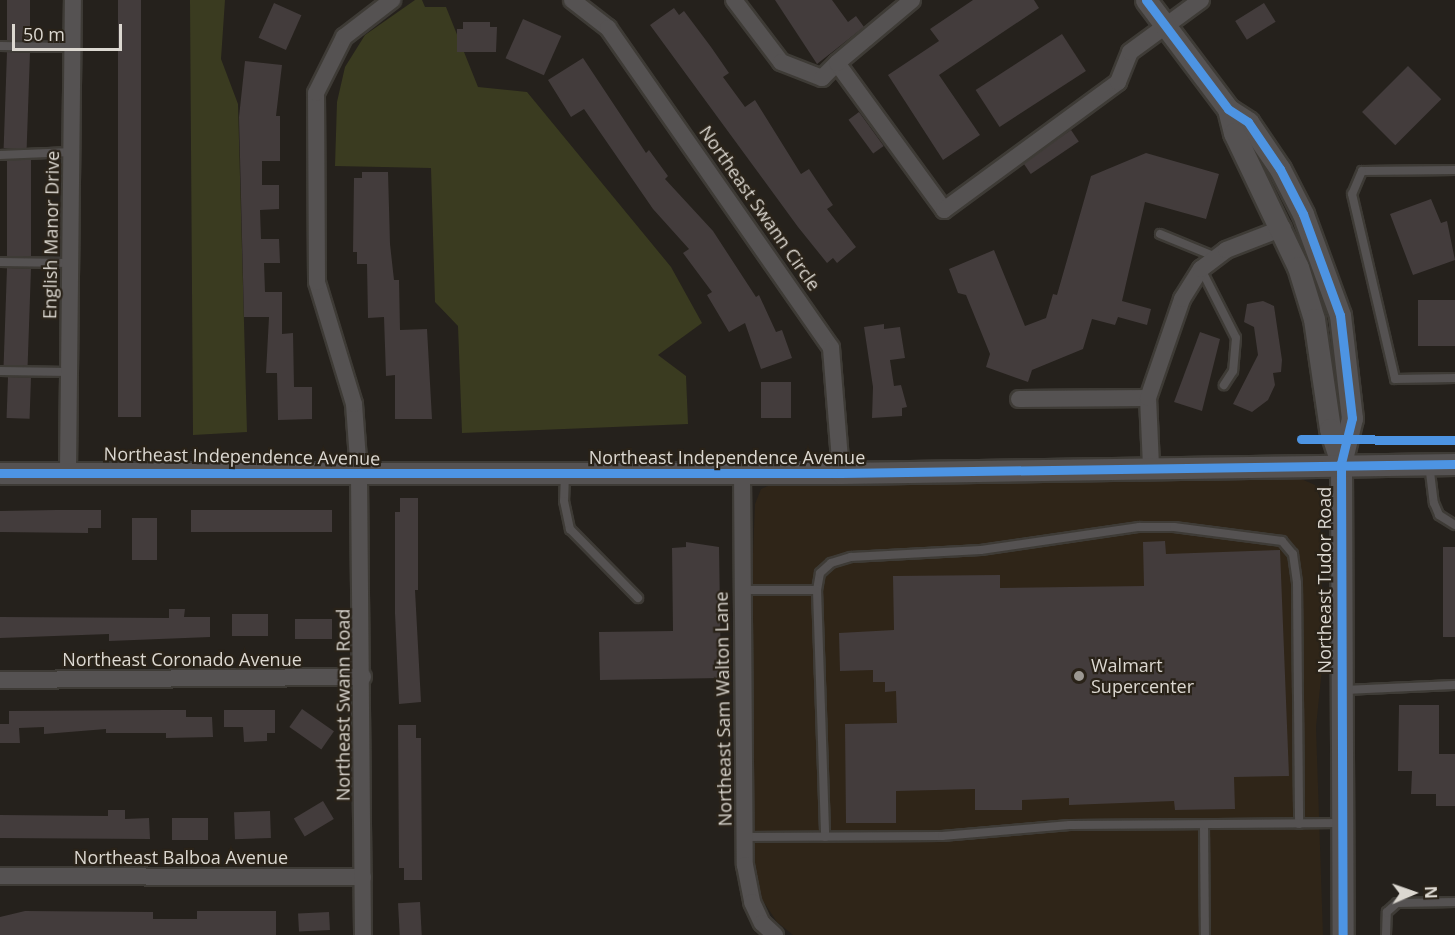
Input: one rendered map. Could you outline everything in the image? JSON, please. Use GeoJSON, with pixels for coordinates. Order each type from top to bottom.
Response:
{"type":"FeatureCollection","features":[{"type":"Feature","properties":{"kind":"street","name":"English Manor Drive"},"geometry":{"type":"LineString","coordinates":[[68,470],[73,0]]}},
{"type":"Feature","properties":{"kind":"street"},"geometry":{"type":"LineString","coordinates":[[359,474],[354,404],[317,282],[316,93],[344,37],[392,0]]}},
{"type":"Feature","properties":{"kind":"street","name":"Northeast Swann Circle"},"geometry":{"type":"LineString","coordinates":[[572,0],[608,28],[831,348],[841,473]]}},
{"type":"Feature","properties":{"kind":"street"},"geometry":{"type":"LineString","coordinates":[[734,0],[781,62],[822,78],[912,0]]}},
{"type":"Feature","properties":{"kind":"street","name":"Northeast Tudor Road"},"geometry":{"type":"LineString","coordinates":[[1146,0],[1228,109],[1248,122],[1280,169],[1326,270],[1340,315],[1352,418],[1341,463],[1339,690],[1343,935]]}},
{"type":"Feature","properties":{"kind":"street"},"geometry":{"type":"LineString","coordinates":[[837,63],[944,210],[1118,81],[1130,51],[1201,0]]}},
{"type":"Feature","properties":{"kind":"street","name":"Northeast Tudor Road"},"geometry":{"type":"LineString","coordinates":[[1228,109],[1234,133],[1283,228],[1314,319],[1330,429],[1341,463]]}},
{"type":"Feature","properties":{"kind":"street"},"geometry":{"type":"LineString","coordinates":[[1151,466],[1148,398],[1182,299],[1201,269],[1216,257],[1283,228]]}},
{"type":"Feature","properties":{"kind":"street"},"geometry":{"type":"LineString","coordinates":[[1018,399],[1148,398]]}},
{"type":"Feature","properties":{"kind":"street","name":"Northeast Independence Avenue"},"geometry":{"type":"LineString","coordinates":[[0,473],[68,470],[359,474],[841,473],[1341,463],[1455,464]]}},
{"type":"Feature","properties":{"kind":"street","name":"Northeast Sam Walton Lane"},"geometry":{"type":"LineString","coordinates":[[742,473],[744,837],[752,902],[762,923],[775,935]]}},
{"type":"Feature","properties":{"kind":"street","name":"Northeast Swann Road"},"geometry":{"type":"LineString","coordinates":[[359,474],[363,677],[363,935]]}},
{"type":"Feature","properties":{"kind":"street","name":"Northeast Coronado Avenue"},"geometry":{"type":"LineString","coordinates":[[0,680],[363,677]]}},
{"type":"Feature","properties":{"kind":"street","name":"Northeast Balboa Avenue"},"geometry":{"type":"LineString","coordinates":[[0,876],[363,877]]}},
{"type":"Feature","properties":{"kind":"lane"},"geometry":{"type":"LineString","coordinates":[[0,46],[73,47]]}},
{"type":"Feature","properties":{"kind":"lane"},"geometry":{"type":"LineString","coordinates":[[0,155],[72,152]]}},
{"type":"Feature","properties":{"kind":"lane"},"geometry":{"type":"LineString","coordinates":[[1455,170],[1362,171],[1352,194],[1395,379],[1455,378]]}},
{"type":"Feature","properties":{"kind":"lane"},"geometry":{"type":"LineString","coordinates":[[1160,234],[1216,257]]}},
{"type":"Feature","properties":{"kind":"lane"},"geometry":{"type":"LineString","coordinates":[[0,262],[70,263]]}},
{"type":"Feature","properties":{"kind":"lane"},"geometry":{"type":"LineString","coordinates":[[1201,269],[1236,338],[1235,360],[1224,385]]}},
{"type":"Feature","properties":{"kind":"lane"},"geometry":{"type":"LineString","coordinates":[[0,371],[69,372]]}},
{"type":"Feature","properties":{"kind":"lane"},"geometry":{"type":"LineString","coordinates":[[1429,463],[1434,503],[1439,515],[1455,525]]}},
{"type":"Feature","properties":{"kind":"lane"},"geometry":{"type":"LineString","coordinates":[[565,474],[564,501],[570,529],[638,598]]}},
{"type":"Feature","properties":{"kind":"lane"},"geometry":{"type":"LineString","coordinates":[[825,837],[817,590],[820,573],[831,563],[851,557],[981,550],[1156,526],[1282,541],[1293,554],[1297,583],[1299,824]]}},
{"type":"Feature","properties":{"kind":"lane"},"geometry":{"type":"LineString","coordinates":[[741,590],[817,590]]}},
{"type":"Feature","properties":{"kind":"lane"},"geometry":{"type":"LineString","coordinates":[[1339,690],[1455,685]]}},
{"type":"Feature","properties":{"kind":"lane"},"geometry":{"type":"LineString","coordinates":[[744,837],[942,836],[1070,825],[1204,827],[1341,823]]}},
{"type":"Feature","properties":{"kind":"lane"},"geometry":{"type":"LineString","coordinates":[[1204,827],[1205,935]]}},
{"type":"Feature","properties":{"kind":"lane"},"geometry":{"type":"LineString","coordinates":[[1386,935],[1388,912],[1397,903],[1455,902]]}},
{"type":"Feature","properties":{"kind":"shaded area"},"geometry":{"type":"Polygon","coordinates":[[[1299,478],[1315,485],[1320,498],[1323,659],[1316,727],[1323,935],[793,935],[777,922],[761,898],[753,871],[750,628],[755,504],[761,489],[775,483],[1299,478]]]}},
{"type":"Feature","properties":{"kind":"green space"},"geometry":{"type":"Polygon","coordinates":[[[190,0],[225,0],[221,59],[238,104],[247,432],[193,435],[190,0]]]}},
{"type":"Feature","properties":{"kind":"green space"},"geometry":{"type":"Polygon","coordinates":[[[415,0],[422,0],[425,7],[446,7],[478,87],[527,92],[671,267],[702,323],[658,355],[686,376],[688,424],[462,433],[458,326],[435,302],[431,168],[335,166],[337,102],[345,67],[365,35],[415,0]]]}},
{"type":"Feature","properties":{"kind":"building"},"geometry":{"type":"Polygon","coordinates":[[[7,0],[30,0],[30,40],[7,40],[7,0]]]}},
{"type":"Feature","properties":{"kind":"building"},"geometry":{"type":"Polygon","coordinates":[[[118,0],[141,0],[141,417],[118,417],[118,0]]]}},
{"type":"Feature","properties":{"kind":"building"},"geometry":{"type":"Polygon","coordinates":[[[775,0],[832,0],[848,22],[856,16],[864,27],[817,64],[775,0]]]}},
{"type":"Feature","properties":{"kind":"building"},"geometry":{"type":"Polygon","coordinates":[[[973,0],[1034,0],[1039,8],[939,75],[980,135],[943,160],[888,75],[939,41],[930,29],[973,0]]]}},
{"type":"Feature","properties":{"kind":"building"},"geometry":{"type":"Polygon","coordinates":[[[274,3],[301,15],[286,50],[259,38],[274,3]]]}},
{"type":"Feature","properties":{"kind":"building"},"geometry":{"type":"Polygon","coordinates":[[[1264,3],[1276,22],[1247,40],[1235,21],[1264,3]]]}},
{"type":"Feature","properties":{"kind":"building"},"geometry":{"type":"Polygon","coordinates":[[[674,8],[679,15],[684,11],[711,47],[729,73],[723,77],[745,107],[755,100],[801,174],[809,169],[833,205],[827,209],[856,247],[837,263],[833,258],[827,263],[798,227],[650,25],[674,8]]]}},
{"type":"Feature","properties":{"kind":"building"},"geometry":{"type":"Polygon","coordinates":[[[523,19],[561,36],[544,75],[506,58],[523,19]]]}},
{"type":"Feature","properties":{"kind":"building"},"geometry":{"type":"Polygon","coordinates":[[[463,22],[490,22],[490,27],[497,27],[496,52],[457,52],[457,29],[463,29],[463,22]]]}},
{"type":"Feature","properties":{"kind":"building"},"geometry":{"type":"Polygon","coordinates":[[[1062,34],[1086,71],[1000,127],[976,90],[1062,34]]]}},
{"type":"Feature","properties":{"kind":"building"},"geometry":{"type":"Polygon","coordinates":[[[7,52],[30,53],[27,149],[4,148],[7,52]]]}},
{"type":"Feature","properties":{"kind":"building"},"geometry":{"type":"Polygon","coordinates":[[[583,58],[646,153],[649,150],[668,176],[665,179],[713,231],[756,297],[759,295],[776,332],[782,330],[792,358],[761,369],[745,323],[729,332],[707,295],[712,292],[683,253],[689,249],[653,209],[584,109],[571,117],[548,80],[583,58]]]}},
{"type":"Feature","properties":{"kind":"building"},"geometry":{"type":"Polygon","coordinates":[[[245,61],[282,65],[276,116],[280,116],[280,161],[262,161],[262,185],[279,185],[279,209],[260,210],[261,239],[279,239],[280,263],[264,263],[265,292],[282,292],[282,334],[293,333],[294,387],[312,387],[312,419],[278,420],[277,373],[266,373],[269,317],[244,317],[239,117],[245,61]]]}},
{"type":"Feature","properties":{"kind":"building"},"geometry":{"type":"Polygon","coordinates":[[[1408,66],[1441,99],[1395,145],[1362,112],[1408,66]]]}},
{"type":"Feature","properties":{"kind":"building"},"geometry":{"type":"Polygon","coordinates":[[[859,112],[884,146],[873,154],[848,120],[859,112]]]}},
{"type":"Feature","properties":{"kind":"building"},"geometry":{"type":"Polygon","coordinates":[[[1071,130],[1079,142],[1031,174],[1023,162],[1071,130]]]}},
{"type":"Feature","properties":{"kind":"building"},"geometry":{"type":"Polygon","coordinates":[[[1146,153],[1219,174],[1206,219],[1145,202],[1122,301],[1151,309],[1147,325],[1118,317],[1115,325],[1092,319],[1083,349],[1032,370],[1028,382],[986,367],[990,354],[966,295],[958,293],[949,269],[994,250],[1025,326],[1046,318],[1053,294],[1057,295],[1091,176],[1146,153]]]}},
{"type":"Feature","properties":{"kind":"building"},"geometry":{"type":"Polygon","coordinates":[[[7,160],[31,160],[31,256],[7,256],[7,160]]]}},
{"type":"Feature","properties":{"kind":"building"},"geometry":{"type":"Polygon","coordinates":[[[362,172],[388,172],[390,244],[394,280],[399,280],[400,330],[427,329],[432,419],[395,419],[395,375],[386,376],[384,317],[368,318],[367,264],[357,264],[357,252],[353,252],[354,178],[362,178],[362,172]]]}},
{"type":"Feature","properties":{"kind":"building"},"geometry":{"type":"Polygon","coordinates":[[[1431,199],[1441,223],[1447,221],[1455,260],[1413,275],[1390,214],[1431,199]]]}},
{"type":"Feature","properties":{"kind":"building"},"geometry":{"type":"Polygon","coordinates":[[[7,268],[31,269],[28,366],[4,365],[7,268]]]}},
{"type":"Feature","properties":{"kind":"building"},"geometry":{"type":"Polygon","coordinates":[[[1418,300],[1455,300],[1455,346],[1418,346],[1418,300]]]}},
{"type":"Feature","properties":{"kind":"building"},"geometry":{"type":"Polygon","coordinates":[[[1263,301],[1274,306],[1282,360],[1281,372],[1273,373],[1275,385],[1268,400],[1252,412],[1233,404],[1258,355],[1254,327],[1244,322],[1247,304],[1263,301]]]}},
{"type":"Feature","properties":{"kind":"building"},"geometry":{"type":"Polygon","coordinates":[[[884,324],[884,329],[900,327],[905,358],[890,360],[894,386],[901,385],[907,407],[902,408],[902,416],[872,418],[873,387],[864,327],[884,324]]]}},
{"type":"Feature","properties":{"kind":"building"},"geometry":{"type":"Polygon","coordinates":[[[1200,332],[1220,339],[1202,411],[1174,402],[1200,332]]]}},
{"type":"Feature","properties":{"kind":"building"},"geometry":{"type":"Polygon","coordinates":[[[8,377],[31,378],[30,419],[7,418],[8,377]]]}},
{"type":"Feature","properties":{"kind":"building"},"geometry":{"type":"Polygon","coordinates":[[[761,382],[791,382],[791,418],[761,418],[761,382]]]}},
{"type":"Feature","properties":{"kind":"building"},"geometry":{"type":"Polygon","coordinates":[[[400,498],[418,498],[418,590],[415,590],[421,702],[399,704],[395,613],[395,512],[400,512],[400,498]]]}},
{"type":"Feature","properties":{"kind":"building"},"geometry":{"type":"Polygon","coordinates":[[[101,510],[101,528],[88,528],[88,533],[0,532],[0,511],[101,510]]]}},
{"type":"Feature","properties":{"kind":"building"},"geometry":{"type":"Polygon","coordinates":[[[191,510],[332,510],[332,532],[191,532],[191,510]]]}},
{"type":"Feature","properties":{"kind":"building"},"geometry":{"type":"Polygon","coordinates":[[[132,518],[157,518],[157,560],[132,560],[132,518]]]}},
{"type":"Feature","properties":{"kind":"building","name":"Walmart Supercenter"},"geometry":{"type":"Polygon","coordinates":[[[1165,541],[1166,554],[1280,550],[1289,776],[1234,777],[1235,809],[1175,810],[1174,801],[1069,805],[1069,798],[1022,800],[1022,810],[975,810],[975,789],[896,791],[896,823],[846,823],[845,724],[897,723],[896,691],[885,692],[885,682],[873,682],[873,670],[840,671],[839,633],[894,630],[893,576],[1000,575],[1000,588],[1144,586],[1143,542],[1165,541]]]}},
{"type":"Feature","properties":{"kind":"building"},"geometry":{"type":"Polygon","coordinates":[[[686,542],[719,547],[721,678],[600,680],[599,632],[673,631],[672,548],[686,547],[686,542]]]}},
{"type":"Feature","properties":{"kind":"building"},"geometry":{"type":"Polygon","coordinates":[[[1443,547],[1455,547],[1455,637],[1443,637],[1443,547]]]}},
{"type":"Feature","properties":{"kind":"building"},"geometry":{"type":"Polygon","coordinates":[[[169,609],[185,609],[184,617],[210,617],[210,637],[109,641],[109,634],[0,638],[0,617],[169,618],[169,609]]]}},
{"type":"Feature","properties":{"kind":"building"},"geometry":{"type":"Polygon","coordinates":[[[232,614],[268,614],[268,636],[232,636],[232,614]]]}},
{"type":"Feature","properties":{"kind":"building"},"geometry":{"type":"Polygon","coordinates":[[[295,619],[332,619],[332,639],[295,639],[295,619]]]}},
{"type":"Feature","properties":{"kind":"building"},"geometry":{"type":"Polygon","coordinates":[[[1399,705],[1439,705],[1439,754],[1455,754],[1455,806],[1436,806],[1436,794],[1411,794],[1412,771],[1398,771],[1399,705]]]}},
{"type":"Feature","properties":{"kind":"building"},"geometry":{"type":"Polygon","coordinates":[[[302,709],[334,731],[321,749],[289,727],[302,709]]]}},
{"type":"Feature","properties":{"kind":"building"},"geometry":{"type":"Polygon","coordinates":[[[186,710],[186,717],[212,717],[213,737],[166,738],[166,733],[106,733],[106,729],[44,734],[44,727],[19,728],[20,743],[0,743],[0,724],[9,724],[9,711],[186,710]]]}},
{"type":"Feature","properties":{"kind":"building"},"geometry":{"type":"Polygon","coordinates":[[[224,710],[275,710],[275,733],[267,733],[267,741],[244,742],[243,727],[224,727],[224,710]]]}},
{"type":"Feature","properties":{"kind":"building"},"geometry":{"type":"Polygon","coordinates":[[[398,725],[416,725],[416,738],[421,738],[422,880],[404,880],[404,868],[399,868],[398,725]]]}},
{"type":"Feature","properties":{"kind":"building"},"geometry":{"type":"Polygon","coordinates":[[[323,801],[334,819],[305,837],[294,819],[323,801]]]}},
{"type":"Feature","properties":{"kind":"building"},"geometry":{"type":"Polygon","coordinates":[[[108,810],[125,810],[125,819],[149,818],[150,839],[0,838],[0,815],[108,816],[108,810]]]}},
{"type":"Feature","properties":{"kind":"building"},"geometry":{"type":"Polygon","coordinates":[[[270,811],[271,838],[235,839],[234,812],[270,811]]]}},
{"type":"Feature","properties":{"kind":"building"},"geometry":{"type":"Polygon","coordinates":[[[172,818],[208,818],[208,840],[172,840],[172,818]]]}},
{"type":"Feature","properties":{"kind":"building"},"geometry":{"type":"Polygon","coordinates":[[[420,902],[422,935],[400,935],[398,903],[420,902]]]}},
{"type":"Feature","properties":{"kind":"building"},"geometry":{"type":"Polygon","coordinates":[[[25,911],[153,912],[153,919],[197,919],[197,911],[276,911],[276,935],[0,935],[0,917],[25,911]]]}},
{"type":"Feature","properties":{"kind":"building"},"geometry":{"type":"Polygon","coordinates":[[[329,912],[330,930],[299,932],[298,914],[329,912]]]}},
{"type":"Feature","properties":{"kind":"cycle path"},"geometry":{"type":"LineString","coordinates":[[1146,0],[1228,109],[1248,122],[1280,169],[1303,214],[1340,315],[1352,418],[1341,463],[1343,935]]}},
{"type":"Feature","properties":{"kind":"cycle path"},"geometry":{"type":"LineString","coordinates":[[1301,439],[1455,440]]}},
{"type":"Feature","properties":{"kind":"cycle path"},"geometry":{"type":"LineString","coordinates":[[0,473],[841,473],[1455,464]]}},
{"type":"Feature","properties":{"kind":"place","name":"Walmart Supercenter"},"geometry":{"type":"Point","coordinates":[1079,676]}}]}
